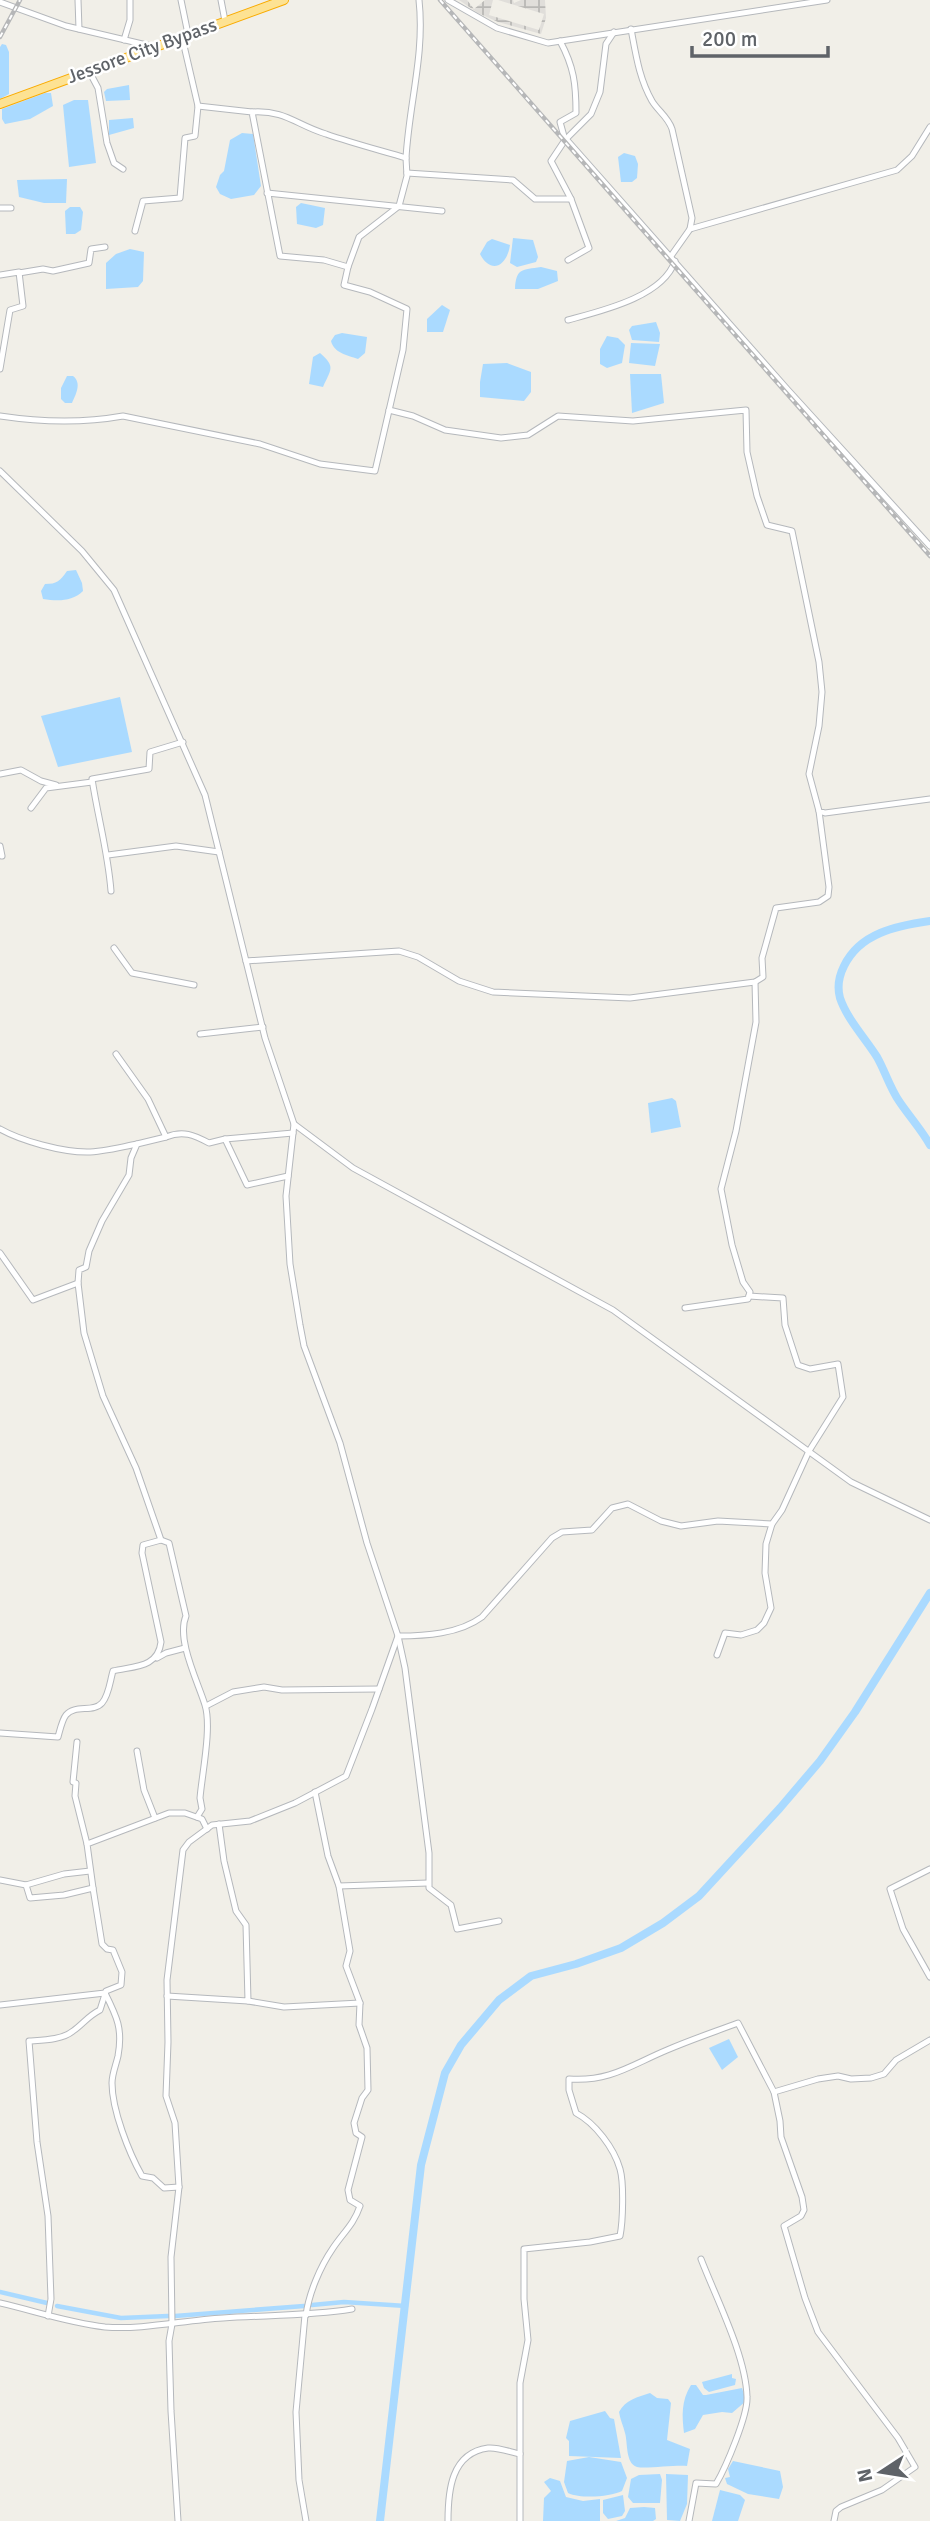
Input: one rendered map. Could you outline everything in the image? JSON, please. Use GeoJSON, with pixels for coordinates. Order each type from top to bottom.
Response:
{"type":"FeatureCollection","features":[{"type":"Feature","properties":{"kind":"highway","name":"Jessore City Bypass"},"geometry":{"type":"LineString","coordinates":[[0,104],[284,0]]}},
{"type":"Feature","properties":{"kind":"street"},"geometry":{"type":"LineString","coordinates":[[78,0],[79,29]]}},
{"type":"Feature","properties":{"kind":"street"},"geometry":{"type":"LineString","coordinates":[[124,40],[130,20],[130,0]]}},
{"type":"Feature","properties":{"kind":"street"},"geometry":{"type":"LineString","coordinates":[[135,231],[143,201],[180,198],[185,138],[195,136],[198,106],[181,0]]}},
{"type":"Feature","properties":{"kind":"street"},"geometry":{"type":"LineString","coordinates":[[221,0],[225,21]]}},
{"type":"Feature","properties":{"kind":"street"},"geometry":{"type":"LineString","coordinates":[[0,416],[53,421],[104,420],[124,416],[260,444],[320,464],[375,471],[403,350],[407,309],[370,292],[344,285],[359,237],[399,206],[407,173],[410,114],[420,55],[422,26],[419,0]]}},
{"type":"Feature","properties":{"kind":"street"},"geometry":{"type":"LineString","coordinates":[[448,0],[497,28],[548,43],[827,0]]}},
{"type":"Feature","properties":{"kind":"street"},"geometry":{"type":"LineString","coordinates":[[4,2],[15,10],[155,47]]}},
{"type":"Feature","properties":{"kind":"street"},"geometry":{"type":"LineString","coordinates":[[568,320],[609,309],[640,295],[669,275],[673,259],[690,229],[692,218],[672,129],[669,120],[654,104],[640,76],[631,29]]}},
{"type":"Feature","properties":{"kind":"street"},"geometry":{"type":"LineString","coordinates":[[568,260],[589,248],[571,199],[551,161],[565,140],[591,114],[600,92],[606,44],[614,32]]}},
{"type":"Feature","properties":{"kind":"street"},"geometry":{"type":"LineString","coordinates":[[560,41],[571,60],[576,83],[576,113],[560,122],[565,140],[930,546]]}},
{"type":"Feature","properties":{"kind":"street"},"geometry":{"type":"LineString","coordinates":[[89,71],[98,88],[107,143],[114,163],[123,169]]}},
{"type":"Feature","properties":{"kind":"street"},"geometry":{"type":"LineString","coordinates":[[198,106],[252,112],[271,111],[322,133],[406,158]]}},
{"type":"Feature","properties":{"kind":"street"},"geometry":{"type":"LineString","coordinates":[[252,112],[280,256],[324,260],[348,267]]}},
{"type":"Feature","properties":{"kind":"street"},"geometry":{"type":"LineString","coordinates":[[690,229],[897,170],[912,156],[930,127]]}},
{"type":"Feature","properties":{"kind":"street"},"geometry":{"type":"LineString","coordinates":[[407,173],[503,179],[519,183],[535,199],[571,199]]}},
{"type":"Feature","properties":{"kind":"street"},"geometry":{"type":"LineString","coordinates":[[267,194],[442,211]]}},
{"type":"Feature","properties":{"kind":"street"},"geometry":{"type":"LineString","coordinates":[[0,208],[11,208]]}},
{"type":"Feature","properties":{"kind":"street"},"geometry":{"type":"LineString","coordinates":[[0,275],[43,269],[52,271],[89,263],[91,248],[105,247]]}},
{"type":"Feature","properties":{"kind":"street"},"geometry":{"type":"LineString","coordinates":[[0,369],[10,310],[23,306],[19,273]]}},
{"type":"Feature","properties":{"kind":"street"},"geometry":{"type":"LineString","coordinates":[[246,961],[400,951],[418,957],[459,981],[493,992],[629,998],[755,982],[763,977],[762,958],[776,908],[820,902],[828,895],[819,811],[809,774],[821,703],[819,662],[792,531],[767,525],[757,496],[747,452],[746,410],[633,421],[558,416],[528,435],[501,438],[445,430],[430,426],[413,416],[389,410]]}},
{"type":"Feature","properties":{"kind":"street"},"geometry":{"type":"LineString","coordinates":[[0,471],[82,551],[114,590],[205,796],[262,1027],[294,1124],[285,1196],[290,1264],[304,1346],[340,1443],[367,1544],[398,1636],[405,1668],[429,1853],[429,1888],[451,1905],[457,1930],[499,1921]]}},
{"type":"Feature","properties":{"kind":"street"},"geometry":{"type":"LineString","coordinates":[[31,808],[46,788],[92,782],[92,779],[149,769],[150,752],[183,742]]}},
{"type":"Feature","properties":{"kind":"street"},"geometry":{"type":"LineString","coordinates":[[0,774],[22,770],[41,781],[61,786]]}},
{"type":"Feature","properties":{"kind":"street"},"geometry":{"type":"LineString","coordinates":[[92,782],[108,855],[111,891]]}},
{"type":"Feature","properties":{"kind":"street"},"geometry":{"type":"LineString","coordinates":[[819,811],[825,813],[930,799]]}},
{"type":"Feature","properties":{"kind":"street"},"geometry":{"type":"LineString","coordinates":[[0,846],[2,856]]}},
{"type":"Feature","properties":{"kind":"street"},"geometry":{"type":"LineString","coordinates":[[108,855],[176,846],[219,852]]}},
{"type":"Feature","properties":{"kind":"street"},"geometry":{"type":"LineString","coordinates":[[114,948],[132,973],[194,985]]}},
{"type":"Feature","properties":{"kind":"street"},"geometry":{"type":"LineString","coordinates":[[749,1296],[750,1292],[743,1282],[732,1245],[721,1189],[736,1131],[755,1022],[755,982]]}},
{"type":"Feature","properties":{"kind":"street"},"geometry":{"type":"LineString","coordinates":[[200,1034],[262,1027]]}},
{"type":"Feature","properties":{"kind":"street"},"geometry":{"type":"LineString","coordinates":[[116,1054],[148,1099],[166,1137]]}},
{"type":"Feature","properties":{"kind":"street"},"geometry":{"type":"LineString","coordinates":[[294,1124],[353,1168],[613,1310],[851,1482],[928,1520]]}},
{"type":"Feature","properties":{"kind":"street"},"geometry":{"type":"LineString","coordinates":[[0,1129],[10,1135],[47,1146],[87,1152],[137,1144],[177,1133],[192,1134],[209,1143],[293,1133]]}},
{"type":"Feature","properties":{"kind":"street"},"geometry":{"type":"LineString","coordinates":[[225,1139],[247,1185],[288,1176]]}},
{"type":"Feature","properties":{"kind":"street"},"geometry":{"type":"LineString","coordinates":[[137,1144],[131,1158],[129,1175],[102,1221],[89,1251],[86,1267],[79,1270],[78,1283],[84,1333],[103,1396],[136,1468],[161,1541]]}},
{"type":"Feature","properties":{"kind":"street"},"geometry":{"type":"LineString","coordinates":[[0,1253],[33,1300],[78,1283]]}},
{"type":"Feature","properties":{"kind":"street"},"geometry":{"type":"LineString","coordinates":[[685,1308],[748,1299],[749,1296],[783,1298],[785,1325],[798,1365],[810,1369],[835,1364],[839,1367],[843,1397],[809,1451],[782,1510],[772,1524],[766,1545],[765,1573],[771,1608],[764,1623],[757,1630],[741,1635],[725,1633],[717,1655]]}},
{"type":"Feature","properties":{"kind":"street"},"geometry":{"type":"LineString","coordinates":[[398,1636],[433,1633],[475,1623],[552,1538],[562,1532],[592,1530],[612,1508],[619,1505],[633,1505],[661,1521],[681,1526],[718,1521],[772,1524]]}},
{"type":"Feature","properties":{"kind":"street"},"geometry":{"type":"LineString","coordinates":[[154,1660],[161,1642],[142,1553],[146,1543],[161,1541],[169,1543],[186,1616],[183,1622],[185,1648],[206,1706],[208,1720],[200,1798],[202,1809],[197,1817]]}},
{"type":"Feature","properties":{"kind":"street"},"geometry":{"type":"LineString","coordinates":[[178,2521],[170,2411],[169,2341],[172,2324],[171,2257],[179,2187],[175,2123],[166,2096],[169,2042],[166,1980],[183,1850],[189,1842],[212,1825],[250,1821],[346,1776],[398,1636]]}},
{"type":"Feature","properties":{"kind":"street"},"geometry":{"type":"LineString","coordinates":[[0,1733],[58,1737],[65,1716],[73,1710],[102,1704],[113,1671],[185,1648]]}},
{"type":"Feature","properties":{"kind":"street"},"geometry":{"type":"LineString","coordinates":[[206,1706],[233,1692],[264,1687],[282,1690],[379,1689]]}},
{"type":"Feature","properties":{"kind":"street"},"geometry":{"type":"LineString","coordinates":[[0,2005],[105,1993],[121,1985],[122,1972],[113,1950],[102,1944],[87,1844],[75,1796],[76,1783],[73,1782],[77,1742]]}},
{"type":"Feature","properties":{"kind":"street"},"geometry":{"type":"LineString","coordinates":[[137,1751],[144,1790],[155,1818]]}},
{"type":"Feature","properties":{"kind":"street"},"geometry":{"type":"LineString","coordinates":[[306,2521],[299,2480],[296,2412],[306,2315],[323,2265],[334,2245],[355,2220],[360,2206],[350,2200],[348,2190],[362,2137],[356,2133],[354,2123],[362,2098],[368,2090],[367,2048],[359,2025],[360,2003],[346,1966],[350,1951],[339,1886],[328,1856],[315,1792]]}},
{"type":"Feature","properties":{"kind":"street"},"geometry":{"type":"LineString","coordinates":[[87,1844],[169,1813],[185,1813],[202,1819],[207,1829]]}},
{"type":"Feature","properties":{"kind":"street"},"geometry":{"type":"LineString","coordinates":[[219,1824],[224,1861],[236,1911],[246,1925],[248,2001]]}},
{"type":"Feature","properties":{"kind":"street"},"geometry":{"type":"LineString","coordinates":[[930,1869],[890,1889],[903,1930],[930,1977]]}},
{"type":"Feature","properties":{"kind":"street"},"geometry":{"type":"LineString","coordinates":[[0,1880],[26,1885],[65,1874],[90,1871]]}},
{"type":"Feature","properties":{"kind":"street"},"geometry":{"type":"LineString","coordinates":[[339,1886],[428,1883]]}},
{"type":"Feature","properties":{"kind":"street"},"geometry":{"type":"LineString","coordinates":[[26,1885],[30,1898],[65,1895],[93,1888]]}},
{"type":"Feature","properties":{"kind":"street"},"geometry":{"type":"LineString","coordinates":[[105,1993],[119,2023],[118,2053],[112,2082],[115,2103],[135,2163],[142,2176],[153,2178],[164,2188],[179,2187]]}},
{"type":"Feature","properties":{"kind":"street"},"geometry":{"type":"LineString","coordinates":[[48,2316],[51,2299],[48,2216],[37,2142],[29,2041],[60,2038],[73,2032],[88,2016],[100,2011],[105,1993]]}},
{"type":"Feature","properties":{"kind":"street"},"geometry":{"type":"LineString","coordinates":[[167,1996],[248,2001],[284,2007],[360,2003]]}},
{"type":"Feature","properties":{"kind":"street"},"geometry":{"type":"LineString","coordinates":[[520,2521],[520,2383],[527,2340],[524,2249],[620,2236],[622,2224],[621,2170],[599,2133],[585,2117],[576,2113],[569,2090],[569,2079],[597,2078],[623,2072],[666,2050],[738,2023],[774,2092],[781,2137],[802,2197],[804,2210],[801,2216],[784,2226],[811,2315],[828,2348],[898,2438],[915,2467],[882,2490],[841,2507],[836,2511],[834,2521]]}},
{"type":"Feature","properties":{"kind":"street"},"geometry":{"type":"LineString","coordinates":[[774,2092],[818,2079],[838,2076],[851,2079],[871,2078],[884,2074],[896,2060],[930,2040]]}},
{"type":"Feature","properties":{"kind":"street"},"geometry":{"type":"LineString","coordinates":[[689,2521],[696,2483],[716,2484],[745,2412],[747,2397],[736,2346],[701,2259]]}},
{"type":"Feature","properties":{"kind":"street"},"geometry":{"type":"LineString","coordinates":[[0,2302],[48,2316],[108,2327],[306,2315],[352,2309]]}},
{"type":"Feature","properties":{"kind":"street"},"geometry":{"type":"LineString","coordinates":[[448,2521],[453,2474],[460,2461],[478,2451],[491,2448],[520,2454]]}},
{"type":"Feature","properties":{"kind":"shaded area"},"geometry":{"type":"Polygon","coordinates":[[[459,0],[467,0],[474,9],[485,0],[493,0],[489,15],[539,30],[544,14],[498,0],[513,0],[514,3],[521,0],[545,0],[546,18],[541,34],[498,22],[478,13],[459,0]]]}},
{"type":"Feature","properties":{"kind":"water"},"geometry":{"type":"Polygon","coordinates":[[[2,44],[6,45],[9,52],[9,94],[0,99],[0,47],[2,44]]]}},
{"type":"Feature","properties":{"kind":"water"},"geometry":{"type":"Polygon","coordinates":[[[129,85],[130,100],[106,101],[104,92],[107,89],[129,85]]]}},
{"type":"Feature","properties":{"kind":"water"},"geometry":{"type":"Polygon","coordinates":[[[51,93],[53,106],[30,119],[5,124],[2,109],[51,93]]]}},
{"type":"Feature","properties":{"kind":"water"},"geometry":{"type":"Polygon","coordinates":[[[74,100],[88,100],[96,163],[69,167],[63,105],[74,100]]]}},
{"type":"Feature","properties":{"kind":"water"},"geometry":{"type":"Polygon","coordinates":[[[133,118],[134,128],[109,135],[109,120],[133,118]]]}},
{"type":"Feature","properties":{"kind":"water"},"geometry":{"type":"Polygon","coordinates":[[[242,133],[253,134],[261,186],[254,195],[231,199],[220,194],[216,187],[224,171],[230,140],[242,133]]]}},
{"type":"Feature","properties":{"kind":"water"},"geometry":{"type":"Polygon","coordinates":[[[624,153],[635,156],[638,164],[637,178],[632,182],[621,182],[618,157],[624,153]]]}},
{"type":"Feature","properties":{"kind":"water"},"geometry":{"type":"Polygon","coordinates":[[[67,179],[66,203],[44,203],[19,197],[17,180],[67,179]]]}},
{"type":"Feature","properties":{"kind":"water"},"geometry":{"type":"Polygon","coordinates":[[[301,203],[325,208],[323,225],[316,228],[297,224],[296,207],[301,203]]]}},
{"type":"Feature","properties":{"kind":"water"},"geometry":{"type":"Polygon","coordinates":[[[70,207],[80,207],[83,212],[81,230],[75,234],[66,234],[65,211],[70,207]]]}},
{"type":"Feature","properties":{"kind":"water"},"geometry":{"type":"Polygon","coordinates":[[[513,238],[533,240],[538,257],[536,262],[517,267],[510,263],[513,238]]]}},
{"type":"Feature","properties":{"kind":"water"},"geometry":{"type":"Polygon","coordinates":[[[492,239],[510,245],[506,258],[494,266],[484,261],[480,254],[492,239]]]}},
{"type":"Feature","properties":{"kind":"water"},"geometry":{"type":"Polygon","coordinates":[[[130,249],[144,252],[143,281],[138,287],[106,289],[106,263],[116,254],[130,249]]]}},
{"type":"Feature","properties":{"kind":"water"},"geometry":{"type":"Polygon","coordinates":[[[541,267],[557,271],[558,281],[538,289],[515,289],[521,271],[541,267]]]}},
{"type":"Feature","properties":{"kind":"water"},"geometry":{"type":"Polygon","coordinates":[[[442,305],[450,310],[443,332],[427,332],[427,319],[442,305]]]}},
{"type":"Feature","properties":{"kind":"water"},"geometry":{"type":"Polygon","coordinates":[[[656,322],[660,333],[659,342],[632,340],[629,330],[632,326],[656,322]]]}},
{"type":"Feature","properties":{"kind":"water"},"geometry":{"type":"Polygon","coordinates":[[[342,333],[367,337],[365,353],[358,359],[342,353],[333,345],[331,341],[335,335],[342,333]]]}},
{"type":"Feature","properties":{"kind":"water"},"geometry":{"type":"Polygon","coordinates":[[[607,336],[618,338],[625,345],[622,363],[607,368],[600,364],[600,349],[607,336]]]}},
{"type":"Feature","properties":{"kind":"water"},"geometry":{"type":"Polygon","coordinates":[[[631,343],[660,344],[655,366],[629,363],[631,343]]]}},
{"type":"Feature","properties":{"kind":"water"},"geometry":{"type":"Polygon","coordinates":[[[320,353],[330,365],[323,387],[309,384],[313,357],[320,353]]]}},
{"type":"Feature","properties":{"kind":"water"},"geometry":{"type":"Polygon","coordinates":[[[507,363],[531,372],[531,392],[524,401],[480,397],[483,364],[507,363]]]}},
{"type":"Feature","properties":{"kind":"water"},"geometry":{"type":"Polygon","coordinates":[[[630,374],[661,374],[664,403],[632,413],[630,374]]]}},
{"type":"Feature","properties":{"kind":"water"},"geometry":{"type":"Polygon","coordinates":[[[67,376],[73,376],[77,382],[72,403],[65,403],[61,399],[61,388],[67,376]]]}},
{"type":"Feature","properties":{"kind":"water"},"geometry":{"type":"Polygon","coordinates":[[[76,570],[83,591],[79,595],[69,599],[43,599],[41,591],[45,584],[55,583],[67,571],[76,570]]]}},
{"type":"Feature","properties":{"kind":"water"},"geometry":{"type":"Polygon","coordinates":[[[120,697],[132,752],[58,767],[41,716],[120,697]]]}},
{"type":"Feature","properties":{"kind":"water"},"geometry":{"type":"Polygon","coordinates":[[[672,1098],[676,1101],[681,1127],[651,1133],[648,1103],[672,1098]]]}},
{"type":"Feature","properties":{"kind":"water"},"geometry":{"type":"Polygon","coordinates":[[[729,2039],[738,2057],[722,2070],[709,2048],[729,2039]]]}},
{"type":"Feature","properties":{"kind":"water"},"geometry":{"type":"Polygon","coordinates":[[[732,2374],[732,2378],[736,2379],[735,2385],[709,2392],[704,2388],[702,2382],[732,2374]]]}},
{"type":"Feature","properties":{"kind":"water"},"geometry":{"type":"Polygon","coordinates":[[[691,2385],[696,2385],[703,2395],[742,2388],[746,2401],[732,2413],[703,2415],[695,2429],[684,2433],[683,2409],[691,2385]]]}},
{"type":"Feature","properties":{"kind":"water"},"geometry":{"type":"Polygon","coordinates":[[[650,2393],[657,2398],[668,2399],[671,2403],[667,2440],[690,2449],[687,2466],[637,2467],[630,2461],[619,2412],[628,2402],[650,2393]]]}},
{"type":"Feature","properties":{"kind":"water"},"geometry":{"type":"Polygon","coordinates":[[[605,2411],[614,2419],[621,2458],[569,2456],[569,2441],[566,2438],[570,2421],[605,2411]]]}},
{"type":"Feature","properties":{"kind":"water"},"geometry":{"type":"Polygon","coordinates":[[[589,2457],[621,2462],[627,2478],[622,2491],[595,2496],[568,2493],[564,2482],[567,2461],[589,2457]]]}},
{"type":"Feature","properties":{"kind":"water"},"geometry":{"type":"Polygon","coordinates":[[[733,2461],[780,2471],[783,2487],[779,2499],[748,2494],[727,2484],[725,2478],[730,2477],[728,2469],[733,2461]]]}},
{"type":"Feature","properties":{"kind":"water"},"geometry":{"type":"Polygon","coordinates":[[[660,2474],[660,2503],[633,2503],[628,2497],[631,2479],[639,2475],[660,2474]]]}},
{"type":"Feature","properties":{"kind":"water"},"geometry":{"type":"Polygon","coordinates":[[[666,2474],[688,2475],[687,2504],[680,2521],[667,2520],[666,2474]]]}},
{"type":"Feature","properties":{"kind":"water"},"geometry":{"type":"Polygon","coordinates":[[[550,2478],[560,2481],[566,2497],[583,2501],[600,2499],[600,2521],[543,2521],[544,2498],[551,2491],[544,2482],[550,2478]]]}},
{"type":"Feature","properties":{"kind":"water"},"geometry":{"type":"Polygon","coordinates":[[[720,2490],[740,2495],[745,2500],[738,2521],[712,2521],[720,2490]]]}},
{"type":"Feature","properties":{"kind":"water"},"geometry":{"type":"Polygon","coordinates":[[[623,2495],[625,2511],[622,2516],[608,2519],[603,2513],[603,2500],[623,2495]]]}},
{"type":"Feature","properties":{"kind":"water"},"geometry":{"type":"Polygon","coordinates":[[[630,2508],[655,2508],[656,2519],[616,2521],[625,2518],[630,2508]]]}},
{"type":"Feature","properties":{"kind":"waterway"},"geometry":{"type":"LineString","coordinates":[[930,921],[880,933],[859,946],[842,970],[839,986],[840,998],[847,1013],[877,1057],[896,1096],[930,1145]]}},
{"type":"Feature","properties":{"kind":"waterway"},"geometry":{"type":"LineString","coordinates":[[380,2521],[421,2165],[445,2073],[461,2045],[499,2000],[531,1976],[621,1948],[663,1923],[699,1896],[820,1761],[855,1712],[930,1593]]}},
{"type":"Feature","properties":{"kind":"waterway"},"geometry":{"type":"LineString","coordinates":[[0,2292],[47,2303]]}},
{"type":"Feature","properties":{"kind":"waterway"},"geometry":{"type":"LineString","coordinates":[[312,2305],[344,2302],[406,2306]]}},
{"type":"Feature","properties":{"kind":"waterway"},"geometry":{"type":"LineString","coordinates":[[57,2306],[121,2318],[168,2316]]}},
{"type":"Feature","properties":{"kind":"waterway"},"geometry":{"type":"LineString","coordinates":[[175,2316],[304,2306]]}},
{"type":"Feature","properties":{"kind":"railway"},"geometry":{"type":"LineString","coordinates":[[0,37],[20,0]]}},
{"type":"Feature","properties":{"kind":"railway"},"geometry":{"type":"LineString","coordinates":[[440,0],[930,556]]}}]}
